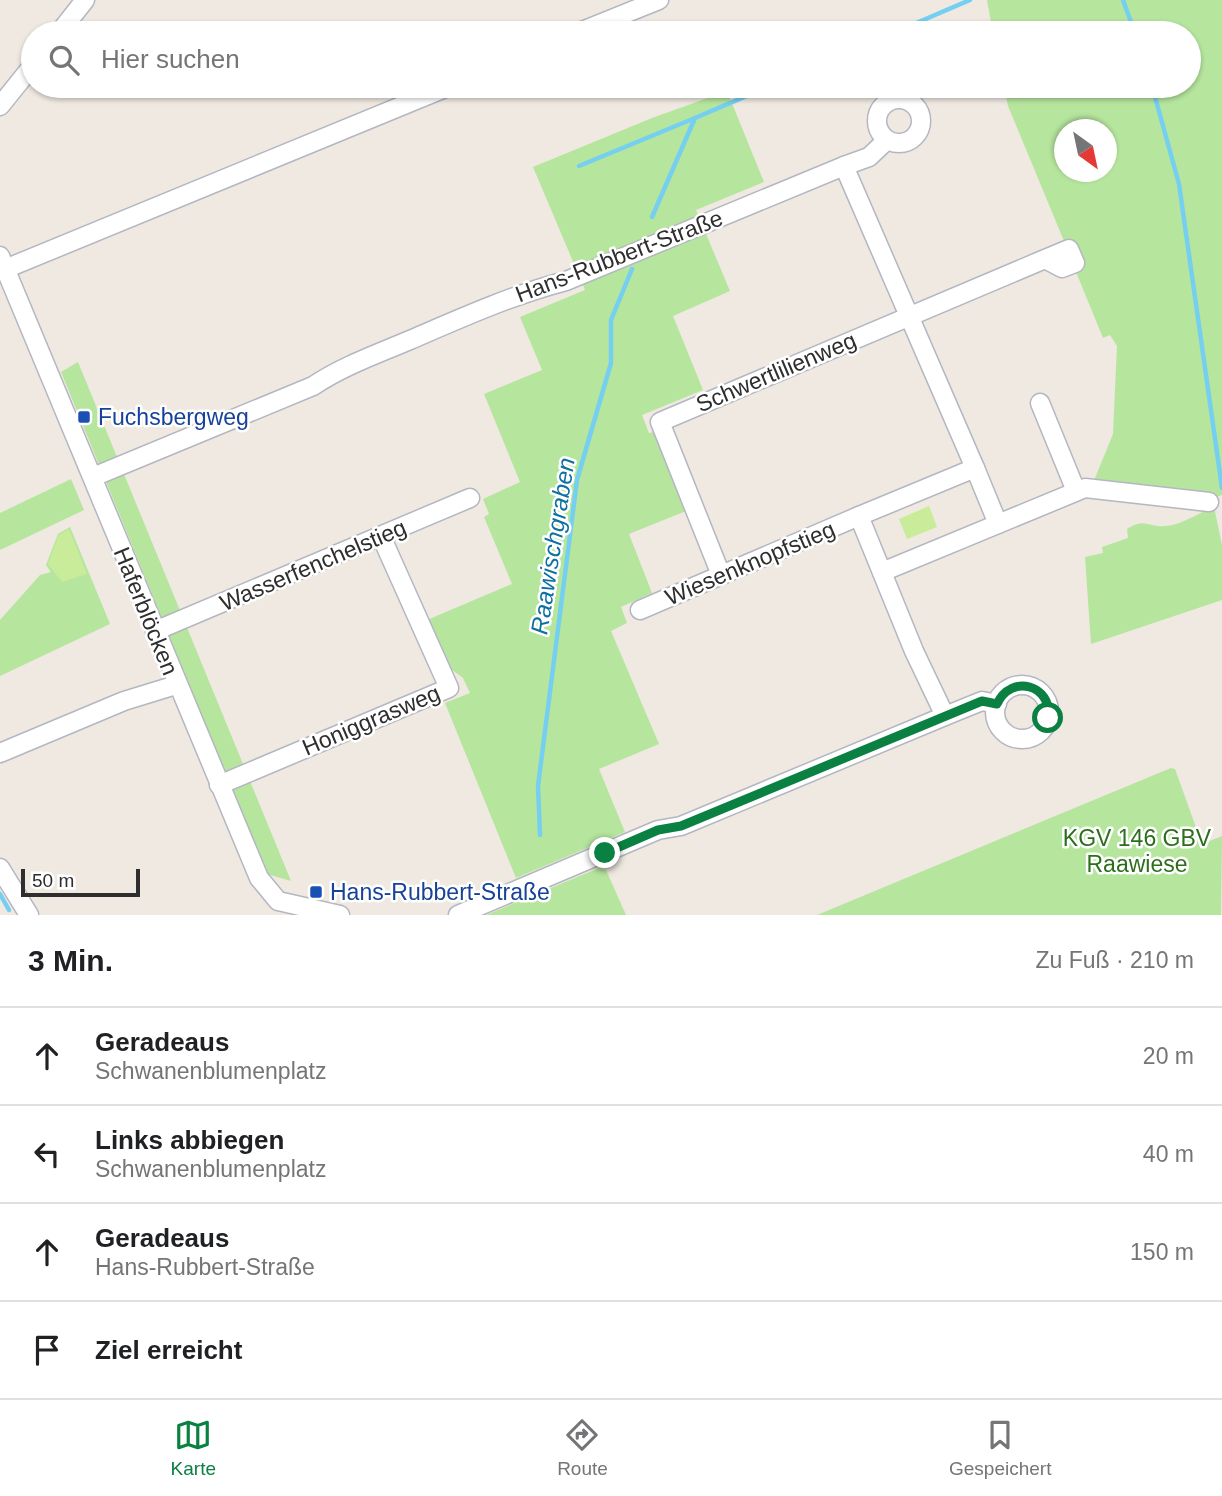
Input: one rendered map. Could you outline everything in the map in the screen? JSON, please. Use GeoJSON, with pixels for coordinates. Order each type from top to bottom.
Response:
{"type":"FeatureCollection","features":[{"type":"Feature","properties":{"kind":"street"},"geometry":{"type":"LineString","coordinates":[[68,21],[85,0]]}},
{"type":"Feature","properties":{"kind":"street"},"geometry":{"type":"LineString","coordinates":[[602,21],[637,4],[659,0]]}},
{"type":"Feature","properties":{"kind":"street"},"geometry":{"type":"LineString","coordinates":[[0,106],[21,80]]}},
{"type":"Feature","properties":{"kind":"street"},"geometry":{"type":"LineString","coordinates":[[3,263],[420,98]]}},
{"type":"Feature","properties":{"kind":"street","name":"Hans-Rubbert-Straße"},"geometry":{"type":"LineString","coordinates":[[93,477],[313,386],[333,372],[527,291],[566,281],[869,157],[887,140]]}},
{"type":"Feature","properties":{"kind":"street"},"geometry":{"type":"LineString","coordinates":[[844,166],[998,524]]}},
{"type":"Feature","properties":{"kind":"street","name":"Schwertlilienweg"},"geometry":{"type":"LineString","coordinates":[[722,575],[660,422],[1045,258]]}},
{"type":"Feature","properties":{"kind":"street","name":"Haferblöcken"},"geometry":{"type":"LineString","coordinates":[[3,263],[93,477],[176,685],[259,878],[283,909],[340,915]]}},
{"type":"Feature","properties":{"kind":"street"},"geometry":{"type":"LineString","coordinates":[[1040,403],[1076,491]]}},
{"type":"Feature","properties":{"kind":"street"},"geometry":{"type":"LineString","coordinates":[[945,716],[859,516],[975,468]]}},
{"type":"Feature","properties":{"kind":"street"},"geometry":{"type":"LineString","coordinates":[[882,572],[1076,491],[1096,489],[1209,502]]}},
{"type":"Feature","properties":{"kind":"street","name":"Wasserfenchelstieg"},"geometry":{"type":"LineString","coordinates":[[155,631],[470,498]]}},
{"type":"Feature","properties":{"kind":"street","name":"Wiesenknopfstieg"},"geometry":{"type":"LineString","coordinates":[[640,610],[859,516]]}},
{"type":"Feature","properties":{"kind":"street","name":"Honiggrasweg"},"geometry":{"type":"LineString","coordinates":[[219,785],[449,688],[381,536]]}},
{"type":"Feature","properties":{"kind":"street"},"geometry":{"type":"LineString","coordinates":[[0,753],[52,729],[176,685]]}},
{"type":"Feature","properties":{"kind":"street"},"geometry":{"type":"LineString","coordinates":[[458,915],[658,830],[681,826],[982,701],[997,704]]}},
{"type":"Feature","properties":{"kind":"street"},"geometry":{"type":"LineString","coordinates":[[0,868],[29,915]]}},
{"type":"Feature","properties":{"kind":"green space"},"geometry":{"type":"Polygon","coordinates":[[[987,0],[1222,0],[1222,495],[1213,498],[1093,483],[1113,434],[1117,346],[1110,335],[1103,338],[1076,272],[1083,269],[1070,238],[1064,241],[1006,98],[1201,98],[1201,21],[991,21],[987,0]]]}},
{"type":"Feature","properties":{"kind":"green space"},"geometry":{"type":"Polygon","coordinates":[[[708,98],[730,98],[764,182],[696,210],[730,291],[673,316],[703,390],[642,415],[649,433],[654,432],[686,511],[629,534],[652,593],[621,607],[627,623],[611,631],[659,744],[599,769],[625,832],[516,878],[445,703],[470,693],[463,678],[447,666],[427,620],[512,584],[484,517],[489,514],[483,499],[520,482],[484,394],[542,370],[520,317],[585,290],[533,167],[708,98]]]}},
{"type":"Feature","properties":{"kind":"green space"},"geometry":{"type":"Polygon","coordinates":[[[78,362],[291,881],[267,874],[61,372],[78,362]]]}},
{"type":"Feature","properties":{"kind":"green space"},"geometry":{"type":"Polygon","coordinates":[[[71,479],[84,510],[0,550],[0,513],[71,479]]]}},
{"type":"Feature","properties":{"kind":"green space"},"geometry":{"type":"Polygon","coordinates":[[[929,506],[937,527],[907,539],[899,519],[929,506]]]}},
{"type":"Feature","properties":{"kind":"green space"},"geometry":{"type":"Polygon","coordinates":[[[1214,507],[1222,545],[1222,600],[1091,644],[1085,557],[1103,553],[1102,547],[1128,538],[1127,529],[1133,526],[1143,523],[1171,525],[1214,507]]]}},
{"type":"Feature","properties":{"kind":"green space"},"geometry":{"type":"Polygon","coordinates":[[[70,527],[110,624],[0,676],[0,620],[40,575],[51,572],[46,565],[58,534],[70,527]]]}},
{"type":"Feature","properties":{"kind":"green space"},"geometry":{"type":"Polygon","coordinates":[[[69,529],[87,574],[62,582],[48,564],[58,536],[69,529]]]}},
{"type":"Feature","properties":{"kind":"green space","name":"KGV 146 GBV Raawiese"},"geometry":{"type":"Polygon","coordinates":[[[1171,768],[1175,769],[1202,844],[1222,836],[1221,915],[817,915],[1171,768]]]}},
{"type":"Feature","properties":{"kind":"green space"},"geometry":{"type":"Polygon","coordinates":[[[599,868],[606,870],[626,915],[486,915],[599,868]]]}},
{"type":"Feature","properties":{"kind":"waterway","name":"Raawischgraben"},"geometry":{"type":"LineString","coordinates":[[921,21],[970,0]]}},
{"type":"Feature","properties":{"kind":"waterway"},"geometry":{"type":"LineString","coordinates":[[1123,0],[1131,21]]}},
{"type":"Feature","properties":{"kind":"waterway","name":"Raawischgraben"},"geometry":{"type":"LineString","coordinates":[[652,217],[695,118],[742,98]]}},
{"type":"Feature","properties":{"kind":"waterway"},"geometry":{"type":"LineString","coordinates":[[1155,98],[1179,184],[1222,488]]}},
{"type":"Feature","properties":{"kind":"waterway"},"geometry":{"type":"LineString","coordinates":[[579,166],[695,118]]}},
{"type":"Feature","properties":{"kind":"waterway","name":"Raawischgraben"},"geometry":{"type":"LineString","coordinates":[[540,835],[538,786],[577,480],[611,363],[611,320],[632,269]]}},
{"type":"Feature","properties":{"kind":"waterway"},"geometry":{"type":"LineString","coordinates":[[0,894],[9,910]]}},
{"type":"Feature","properties":{"kind":"place","name":"Fuchsbergweg"},"geometry":{"type":"Point","coordinates":[84,417]}},
{"type":"Feature","properties":{"kind":"place","name":"Hans-Rubbert-Straße"},"geometry":{"type":"Point","coordinates":[316,892]}},
{"type":"Feature","properties":{"kind":"route"},"geometry":{"type":"LineString","coordinates":[[605,853],[658,830],[681,826],[982,701],[997,704],[1004,692],[1017,685],[1028,686],[1040,692],[1048,704],[1048,718]]}}]}
